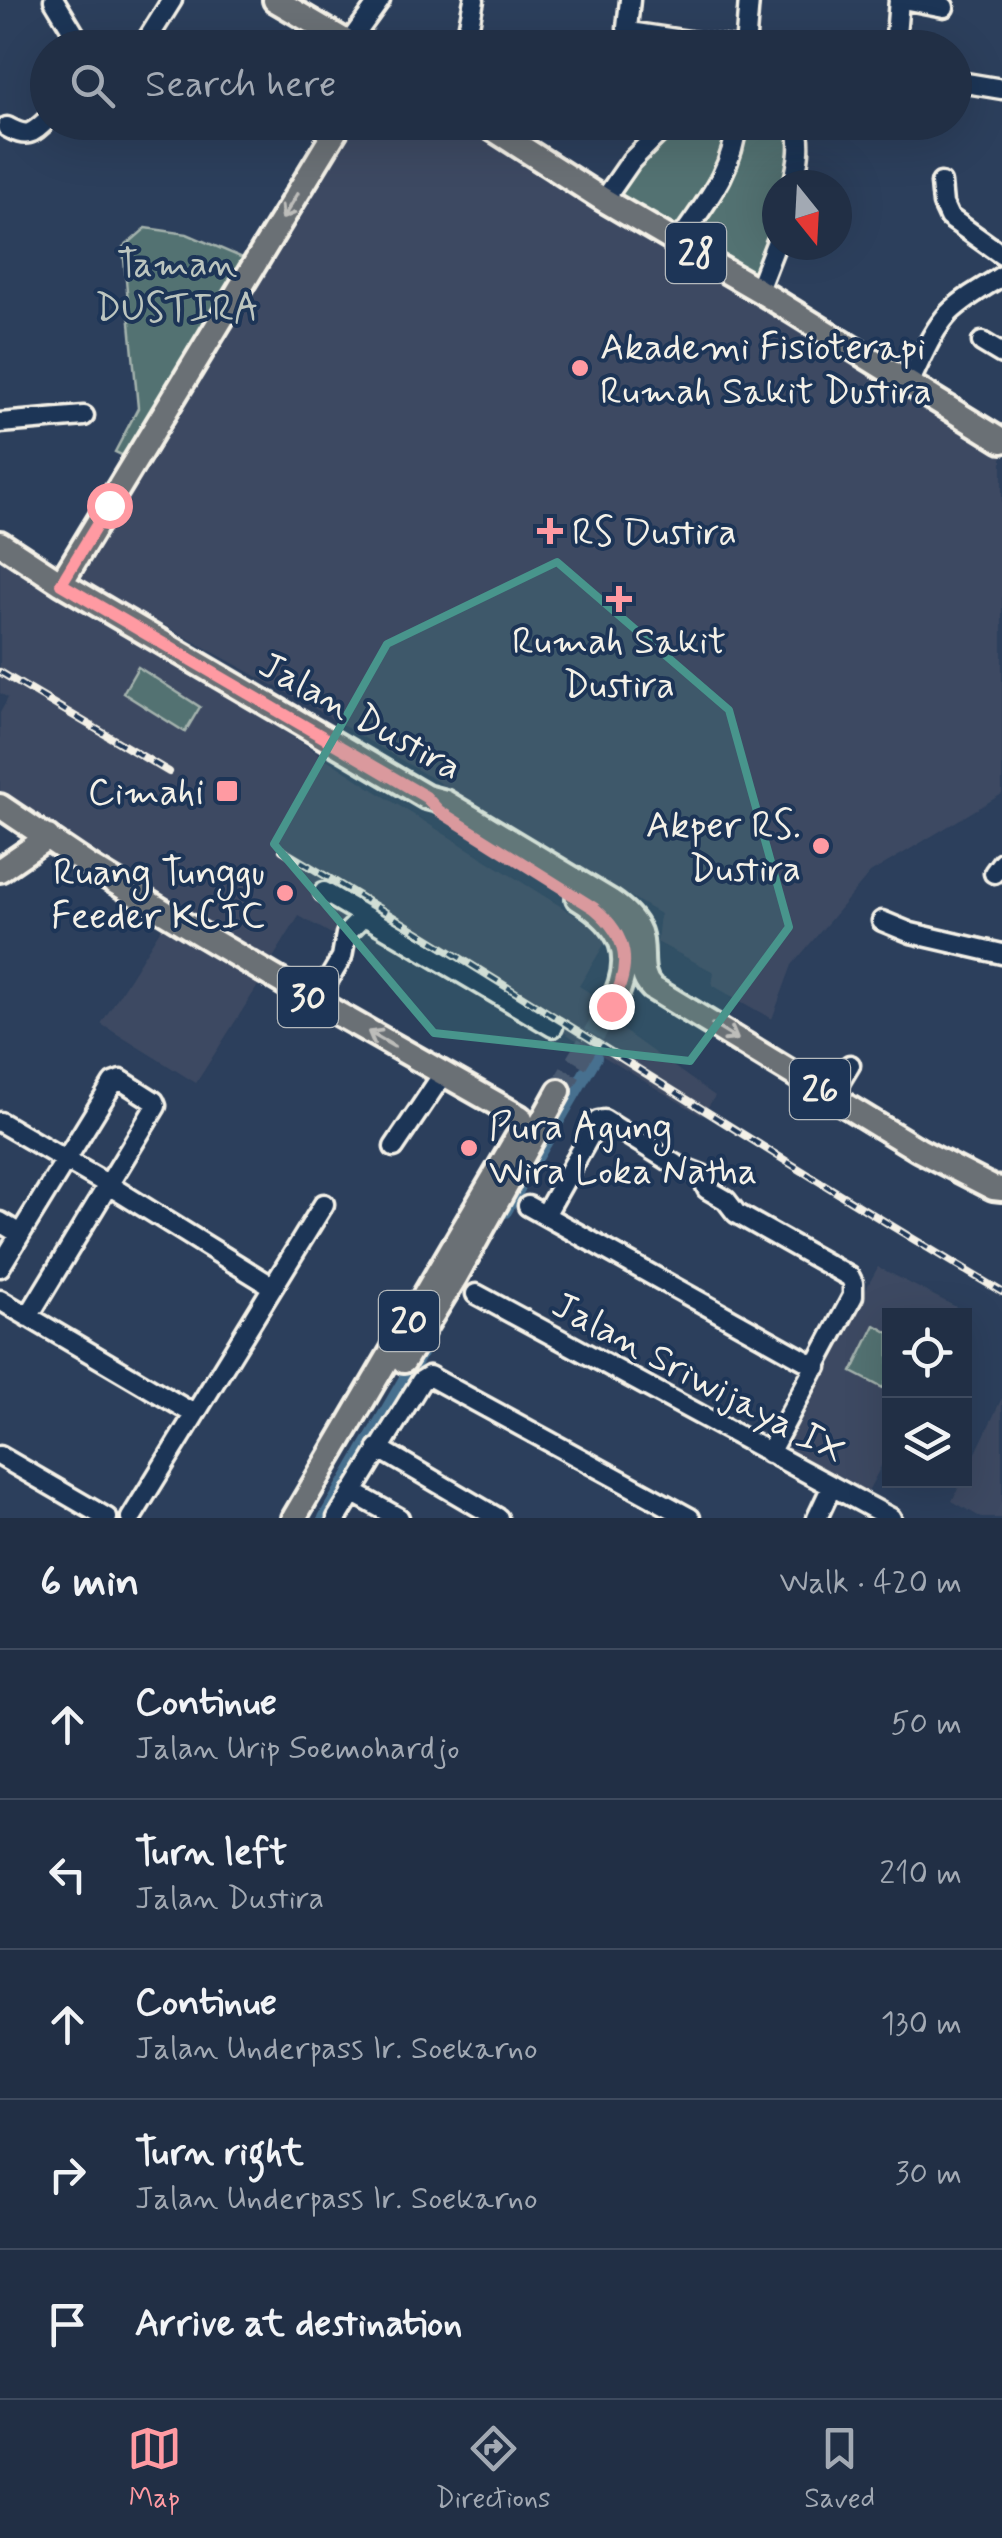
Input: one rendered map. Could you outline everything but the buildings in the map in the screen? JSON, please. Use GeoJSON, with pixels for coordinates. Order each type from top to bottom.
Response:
{"type":"FeatureCollection","features":[{"type":"Feature","properties":{"kind":"main road"},"geometry":{"type":"LineString","coordinates":[[277,0],[328,30]]}},
{"type":"Feature","properties":{"kind":"main road"},"geometry":{"type":"LineString","coordinates":[[61,584],[330,140]]}},
{"type":"Feature","properties":{"kind":"main road","name":"28"},"geometry":{"type":"LineString","coordinates":[[510,140],[1002,441]]}},
{"type":"Feature","properties":{"kind":"main road","name":"Jalan Dustira"},"geometry":{"type":"LineString","coordinates":[[0,543],[61,584],[610,900],[638,930],[644,978],[652,988],[831,1096]]}},
{"type":"Feature","properties":{"kind":"main road"},"geometry":{"type":"LineString","coordinates":[[426,797],[439,811],[607,918],[624,952],[620,989],[611,1006]]}},
{"type":"Feature","properties":{"kind":"main road","name":"30"},"geometry":{"type":"LineString","coordinates":[[0,806],[92,868],[520,1117],[523,1124]]}},
{"type":"Feature","properties":{"kind":"main road"},"geometry":{"type":"LineString","coordinates":[[0,870],[48,837]]}},
{"type":"Feature","properties":{"kind":"main road"},"geometry":{"type":"LineString","coordinates":[[310,1518],[368,1443],[559,1091]]}},
{"type":"Feature","properties":{"kind":"main road","name":"26"},"geometry":{"type":"LineString","coordinates":[[831,1096],[919,1150],[992,1188],[1002,1189]]}},
{"type":"Feature","properties":{"kind":"main road","name":"20"},"geometry":{"type":"LineString","coordinates":[[294,1518],[523,1124]]}},
{"type":"Feature","properties":{"kind":"street"},"geometry":{"type":"LineString","coordinates":[[54,0],[72,30]]}},
{"type":"Feature","properties":{"kind":"street"},"geometry":{"type":"LineString","coordinates":[[153,30],[172,0]]}},
{"type":"Feature","properties":{"kind":"street"},"geometry":{"type":"LineString","coordinates":[[362,30],[380,0]]}},
{"type":"Feature","properties":{"kind":"street"},"geometry":{"type":"LineString","coordinates":[[471,30],[474,0]]}},
{"type":"Feature","properties":{"kind":"street"},"geometry":{"type":"LineString","coordinates":[[628,30],[630,0]]}},
{"type":"Feature","properties":{"kind":"street"},"geometry":{"type":"LineString","coordinates":[[746,30],[748,0]]}},
{"type":"Feature","properties":{"kind":"street"},"geometry":{"type":"LineString","coordinates":[[896,30],[899,0]]}},
{"type":"Feature","properties":{"kind":"street"},"geometry":{"type":"LineString","coordinates":[[908,0],[944,7]]}},
{"type":"Feature","properties":{"kind":"street"},"geometry":{"type":"LineString","coordinates":[[972,84],[1002,90]]}},
{"type":"Feature","properties":{"kind":"street"},"geometry":{"type":"LineString","coordinates":[[6,127],[30,133]]}},
{"type":"Feature","properties":{"kind":"street"},"geometry":{"type":"LineString","coordinates":[[604,200],[631,161],[652,140]]}},
{"type":"Feature","properties":{"kind":"street"},"geometry":{"type":"LineString","coordinates":[[678,243],[728,168],[736,140]]}},
{"type":"Feature","properties":{"kind":"street"},"geometry":{"type":"LineString","coordinates":[[797,170],[798,140]]}},
{"type":"Feature","properties":{"kind":"street"},"geometry":{"type":"LineString","coordinates":[[942,183],[943,204],[950,217],[1002,255]]}},
{"type":"Feature","properties":{"kind":"street"},"geometry":{"type":"LineString","coordinates":[[758,290],[770,260]]}},
{"type":"Feature","properties":{"kind":"street"},"geometry":{"type":"LineString","coordinates":[[909,384],[948,313],[1002,276]]}},
{"type":"Feature","properties":{"kind":"street"},"geometry":{"type":"LineString","coordinates":[[982,342],[1002,354]]}},
{"type":"Feature","properties":{"kind":"street"},"geometry":{"type":"LineString","coordinates":[[0,423],[84,416]]}},
{"type":"Feature","properties":{"kind":"street"},"geometry":{"type":"LineString","coordinates":[[324,892],[553,1028]]}},
{"type":"Feature","properties":{"kind":"street"},"geometry":{"type":"LineString","coordinates":[[316,1001],[342,957],[346,934],[364,916]]}},
{"type":"Feature","properties":{"kind":"street"},"geometry":{"type":"LineString","coordinates":[[882,921],[1002,954]]}},
{"type":"Feature","properties":{"kind":"street"},"geometry":{"type":"LineString","coordinates":[[831,1096],[850,1065]]}},
{"type":"Feature","properties":{"kind":"street"},"geometry":{"type":"LineString","coordinates":[[394,1147],[442,1074]]}},
{"type":"Feature","properties":{"kind":"street"},"geometry":{"type":"LineString","coordinates":[[0,1268],[114,1083],[121,1080],[154,1101],[156,1106],[28,1317]]}},
{"type":"Feature","properties":{"kind":"street"},"geometry":{"type":"LineString","coordinates":[[769,1453],[816,1367],[854,1290],[850,1276],[733,1210],[726,1200],[707,1188],[702,1176],[676,1165],[604,1120],[598,1121],[536,1210],[816,1367]]}},
{"type":"Feature","properties":{"kind":"street"},"geometry":{"type":"LineString","coordinates":[[0,1122],[273,1287]]}},
{"type":"Feature","properties":{"kind":"street"},"geometry":{"type":"LineString","coordinates":[[131,1518],[324,1204]]}},
{"type":"Feature","properties":{"kind":"street"},"geometry":{"type":"LineString","coordinates":[[0,1222],[20,1234]]}},
{"type":"Feature","properties":{"kind":"street","name":"Jalan Sriwijaya IX"},"geometry":{"type":"LineString","coordinates":[[476,1294],[891,1518]]}},
{"type":"Feature","properties":{"kind":"street"},"geometry":{"type":"LineString","coordinates":[[0,1300],[194,1414]]}},
{"type":"Feature","properties":{"kind":"street"},"geometry":{"type":"LineString","coordinates":[[338,1518],[352,1492],[368,1443],[421,1381],[430,1376],[690,1518]]}},
{"type":"Feature","properties":{"kind":"street"},"geometry":{"type":"LineString","coordinates":[[368,1443],[498,1518]]}},
{"type":"Feature","properties":{"kind":"street"},"geometry":{"type":"LineString","coordinates":[[0,1456],[106,1518]]}},
{"type":"Feature","properties":{"kind":"street"},"geometry":{"type":"LineString","coordinates":[[816,1518],[832,1486]]}},
{"type":"Feature","properties":{"kind":"street"},"geometry":{"type":"LineString","coordinates":[[352,1492],[398,1518]]}},
{"type":"Feature","properties":{"kind":"highlighted area"},"geometry":{"type":"Polygon","coordinates":[[[557,562],[729,710],[789,927],[690,1061],[434,1033],[274,844],[387,644],[557,562]]]}},
{"type":"Feature","properties":{"kind":"shaded area","name":"RS Dustira"},"geometry":{"type":"Polygon","coordinates":[[[334,140],[484,140],[715,265],[813,337],[1002,457],[1002,794],[870,873],[792,965],[772,1019],[712,985],[714,972],[657,942],[660,914],[302,701],[71,574],[334,140]]]}},
{"type":"Feature","properties":{"kind":"shaded area"},"geometry":{"type":"Polygon","coordinates":[[[0,557],[204,679],[597,929],[605,943],[579,986],[619,1011],[614,1024],[715,1096],[702,1116],[441,958],[434,968],[352,919],[339,938],[299,916],[268,966],[0,796],[0,713],[8,698],[0,693],[0,557]]]}},
{"type":"Feature","properties":{"kind":"shaded area"},"geometry":{"type":"Polygon","coordinates":[[[163,925],[259,984],[196,1083],[101,1024],[163,925]]]}},
{"type":"Feature","properties":{"kind":"shaded area"},"geometry":{"type":"Polygon","coordinates":[[[878,1267],[958,1308],[882,1308],[882,1464],[865,1497],[778,1450],[878,1267]]]}},
{"type":"Feature","properties":{"kind":"shaded area"},"geometry":{"type":"Polygon","coordinates":[[[1002,1398],[1002,1518],[982,1518],[952,1501],[958,1488],[972,1488],[972,1461],[1002,1398]]]}},
{"type":"Feature","properties":{"kind":"green space"},"geometry":{"type":"Polygon","coordinates":[[[641,140],[790,140],[789,170],[762,170],[762,260],[752,283],[597,188],[641,140]]]}},
{"type":"Feature","properties":{"kind":"green space","name":"Taman DUSTIRA"},"geometry":{"type":"Polygon","coordinates":[[[146,228],[187,234],[250,261],[132,460],[115,452],[138,408],[123,248],[146,228]]]}},
{"type":"Feature","properties":{"kind":"green space"},"geometry":{"type":"Polygon","coordinates":[[[138,667],[200,707],[185,732],[123,693],[138,667]]]}},
{"type":"Feature","properties":{"kind":"green space"},"geometry":{"type":"Polygon","coordinates":[[[875,1325],[882,1329],[882,1387],[852,1372],[875,1325]]]}},
{"type":"Feature","properties":{"kind":"waterway"},"geometry":{"type":"LineString","coordinates":[[505,1211],[595,1057]]}},
{"type":"Feature","properties":{"kind":"waterway"},"geometry":{"type":"LineString","coordinates":[[325,1518],[420,1354]]}},
{"type":"Feature","properties":{"kind":"tunnel"},"geometry":{"type":"LineString","coordinates":[[559,1091],[611,1006]]}},
{"type":"Feature","properties":{"kind":"railway"},"geometry":{"type":"LineString","coordinates":[[0,672],[169,772]]}},
{"type":"Feature","properties":{"kind":"railway"},"geometry":{"type":"LineString","coordinates":[[282,850],[1002,1292]]}},
{"type":"Feature","properties":{"kind":"place","name":"Akademi Fisioterapi Rumah Sakit Dustira"},"geometry":{"type":"Point","coordinates":[580,368]}},
{"type":"Feature","properties":{"kind":"place","name":"RS Dustira"},"geometry":{"type":"Point","coordinates":[550,531]}},
{"type":"Feature","properties":{"kind":"place","name":"Rumah Sakit Dustira"},"geometry":{"type":"Point","coordinates":[619,599]}},
{"type":"Feature","properties":{"kind":"place","name":"Cimahi"},"geometry":{"type":"Point","coordinates":[227,791]}},
{"type":"Feature","properties":{"kind":"place","name":"Akper RS. Dustira"},"geometry":{"type":"Point","coordinates":[821,846]}},
{"type":"Feature","properties":{"kind":"place","name":"Ruang Tunggu Feeder KCIC"},"geometry":{"type":"Point","coordinates":[285,893]}},
{"type":"Feature","properties":{"kind":"place","name":"Pura Agung Wira Loka Natha"},"geometry":{"type":"Point","coordinates":[469,1148]}},
{"type":"Feature","properties":{"kind":"route"},"geometry":{"type":"LineString","coordinates":[[109,505],[61,584],[426,797],[439,811],[594,908],[617,932],[624,952],[620,989],[611,1006]]}}]}
